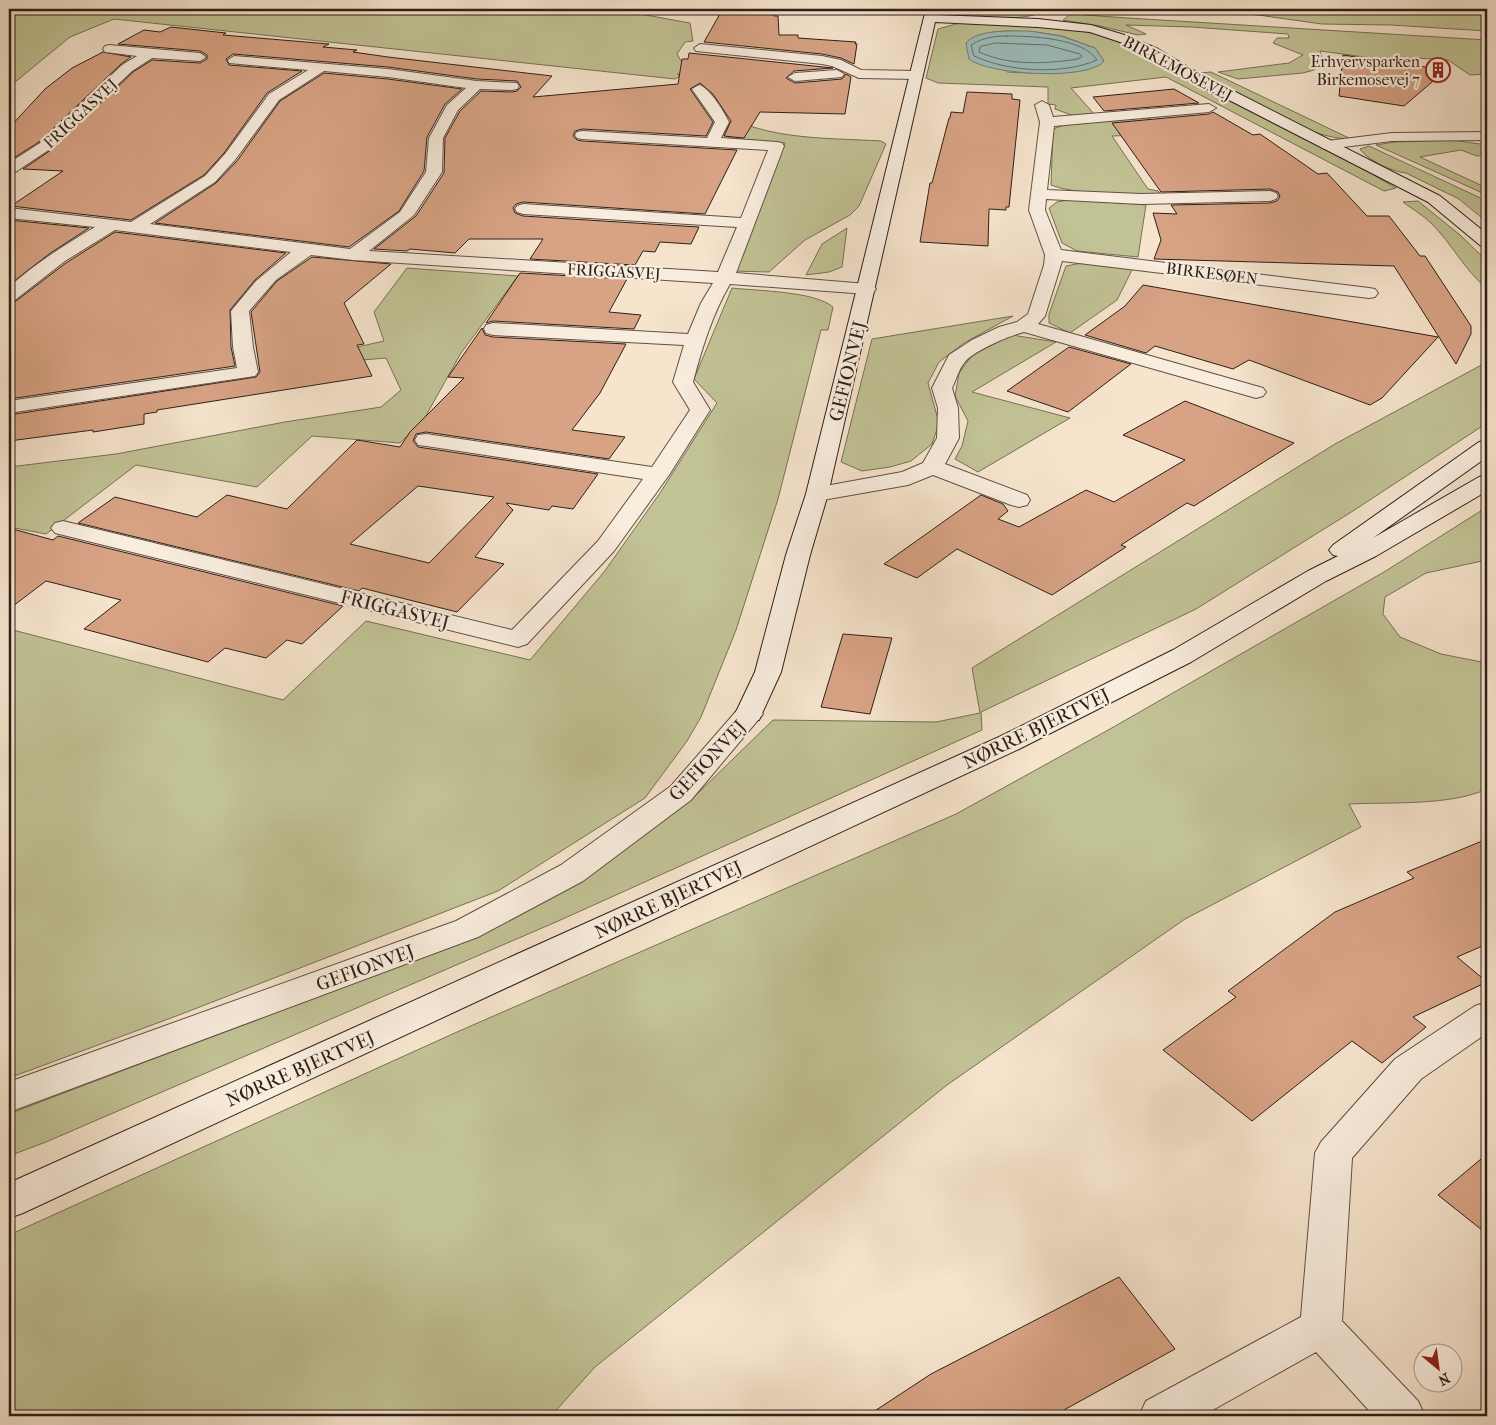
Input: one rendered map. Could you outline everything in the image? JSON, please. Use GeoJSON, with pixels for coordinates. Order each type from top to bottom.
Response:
{"type":"FeatureCollection","features":[{"type":"Feature","properties":{"kind":"street","name":"GEFIONVEJ"},"geometry":{"type":"LineString","coordinates":[[9,1097],[467,929],[572,873],[681,793],[749,714],[768,672],[798,554],[817,494],[931,14]]}},
{"type":"Feature","properties":{"kind":"street","name":"BIRKEMOSEVEJ"},"geometry":{"type":"LineString","coordinates":[[931,14],[1091,29],[1115,35],[1154,52],[1194,77],[1442,204],[1487,242]]}},
{"type":"Feature","properties":{"kind":"street"},"geometry":{"type":"LineString","coordinates":[[700,48],[822,60],[836,63],[859,74]]}},
{"type":"Feature","properties":{"kind":"street","name":"FRIGGASVEJ"},"geometry":{"type":"LineString","coordinates":[[109,49],[200,57]]}},
{"type":"Feature","properties":{"kind":"street","name":"FRIGGASVEJ"},"geometry":{"type":"LineString","coordinates":[[9,170],[46,146],[127,68],[149,54]]}},
{"type":"Feature","properties":{"kind":"street"},"geometry":{"type":"LineString","coordinates":[[234,60],[388,73],[477,85],[512,86]]}},
{"type":"Feature","properties":{"kind":"street"},"geometry":{"type":"LineString","coordinates":[[134,227],[210,179],[230,157],[274,97],[322,67]]}},
{"type":"Feature","properties":{"kind":"street"},"geometry":{"type":"LineString","coordinates":[[795,77],[859,74],[916,75]]}},
{"type":"Feature","properties":{"kind":"street"},"geometry":{"type":"LineString","coordinates":[[353,256],[406,214],[434,172],[436,138],[452,108],[477,85]]}},
{"type":"Feature","properties":{"kind":"street"},"geometry":{"type":"LineString","coordinates":[[699,89],[717,112],[722,122],[713,141]]}},
{"type":"Feature","properties":{"kind":"street"},"geometry":{"type":"LineString","coordinates":[[817,494],[908,478],[932,467],[948,438],[948,408],[942,388],[956,359],[997,336],[1024,326],[1036,316],[1053,265],[1054,255],[1037,210],[1040,194],[1045,114],[1209,108]]}},
{"type":"Feature","properties":{"kind":"street","name":"FRIGGASVEJ"},"geometry":{"type":"LineString","coordinates":[[63,528],[518,639],[606,546],[658,475],[700,410],[683,382],[694,340],[710,303],[725,278],[778,146],[582,135]]}},
{"type":"Feature","properties":{"kind":"street"},"geometry":{"type":"LineString","coordinates":[[1326,145],[1392,137],[1487,136]]}},
{"type":"Feature","properties":{"kind":"street"},"geometry":{"type":"LineString","coordinates":[[1040,194],[1141,199],[1270,196]]}},
{"type":"Feature","properties":{"kind":"street"},"geometry":{"type":"LineString","coordinates":[[523,209],[746,223]]}},
{"type":"Feature","properties":{"kind":"street","name":"FRIGGASVEJ"},"geometry":{"type":"LineString","coordinates":[[9,213],[113,224],[353,256],[725,278],[867,289]]}},
{"type":"Feature","properties":{"kind":"street"},"geometry":{"type":"LineString","coordinates":[[9,296],[32,275],[74,246],[113,224]]}},
{"type":"Feature","properties":{"kind":"street"},"geometry":{"type":"LineString","coordinates":[[9,407],[248,372],[242,348],[240,311],[256,288],[295,256],[308,250]]}},
{"type":"Feature","properties":{"kind":"street","name":"BIRKESØEN"},"geometry":{"type":"LineString","coordinates":[[1054,255],[1086,257],[1369,293]]}},
{"type":"Feature","properties":{"kind":"street"},"geometry":{"type":"LineString","coordinates":[[1024,326],[1256,392]]}},
{"type":"Feature","properties":{"kind":"street"},"geometry":{"type":"LineString","coordinates":[[493,329],[694,340]]}},
{"type":"Feature","properties":{"kind":"street"},"geometry":{"type":"LineString","coordinates":[[426,440],[658,475]]}},
{"type":"Feature","properties":{"kind":"street","name":"NØRRE BJERTVEJ"},"geometry":{"type":"LineString","coordinates":[[1317,576],[1346,545],[1487,448]]}},
{"type":"Feature","properties":{"kind":"street"},"geometry":{"type":"LineString","coordinates":[[932,467],[1019,500]]}},
{"type":"Feature","properties":{"kind":"street","name":"NØRRE BJERTVEJ"},"geometry":{"type":"LineString","coordinates":[[9,1201],[1009,743],[1182,656],[1317,576],[1368,552],[1487,482]]}},
{"type":"Feature","properties":{"kind":"street"},"geometry":{"type":"LineString","coordinates":[[1403,1416],[1321,1328],[1334,1153],[1408,1069],[1487,1015]]}},
{"type":"Feature","properties":{"kind":"street"},"geometry":{"type":"LineString","coordinates":[[1161,1416],[1321,1328]]}},
{"type":"Feature","properties":{"kind":"green space"},"geometry":{"type":"Polygon","coordinates":[[[9,9],[624,9],[629,12],[690,23],[693,41],[685,42],[677,54],[683,64],[681,74],[677,74],[680,76],[675,79],[114,19],[70,37],[9,87],[9,9]]]}},
{"type":"Feature","properties":{"kind":"green space"},"geometry":{"type":"Polygon","coordinates":[[[680,9],[896,9],[893,12],[886,13],[799,13],[680,9]]]}},
{"type":"Feature","properties":{"kind":"green space"},"geometry":{"type":"Polygon","coordinates":[[[947,9],[1050,9],[1028,16],[999,19],[970,17],[947,11],[947,9]]]}},
{"type":"Feature","properties":{"kind":"green space"},"geometry":{"type":"Polygon","coordinates":[[[1172,9],[1487,9],[1487,31],[1391,25],[1322,24],[1258,15],[1172,9]]]}},
{"type":"Feature","properties":{"kind":"green space"},"geometry":{"type":"Polygon","coordinates":[[[1076,10],[1087,12],[1085,15],[1487,40],[1487,74],[1470,75],[1448,60],[1399,57],[1402,62],[1320,51],[1323,62],[1314,70],[1303,73],[1238,79],[1218,72],[1289,63],[1303,55],[1273,43],[1277,38],[1289,38],[1288,34],[1192,27],[1126,25],[1146,34],[1138,35],[1063,20],[1076,10]]]}},
{"type":"Feature","properties":{"kind":"green space"},"geometry":{"type":"Polygon","coordinates":[[[960,23],[1050,26],[1086,32],[1115,40],[1396,188],[1384,191],[1166,77],[1071,88],[1095,115],[1074,116],[1055,109],[1056,105],[1048,104],[1048,87],[938,83],[926,78],[938,29],[960,23]],[[994,32],[975,37],[1007,72],[1043,73],[1073,71],[1097,66],[1104,61],[1095,48],[1062,36],[1036,32],[994,32]]]}},
{"type":"Feature","properties":{"kind":"green space"},"geometry":{"type":"Polygon","coordinates":[[[1211,72],[1351,139],[1314,132],[1273,115],[1199,73],[1211,72]]]}},
{"type":"Feature","properties":{"kind":"green space"},"geometry":{"type":"Polygon","coordinates":[[[1148,117],[1172,134],[1112,136],[1148,189],[1158,191],[1161,194],[1089,193],[1051,185],[1053,129],[1064,125],[1148,117]]]}},
{"type":"Feature","properties":{"kind":"green space"},"geometry":{"type":"Polygon","coordinates":[[[732,119],[768,131],[786,134],[805,137],[881,141],[886,144],[859,206],[850,215],[805,240],[769,272],[732,271],[785,143],[731,138],[723,135],[732,119]]]}},
{"type":"Feature","properties":{"kind":"green space"},"geometry":{"type":"Polygon","coordinates":[[[1452,140],[1487,145],[1487,155],[1477,156],[1461,150],[1420,157],[1487,188],[1487,195],[1376,145],[1395,142],[1452,140]]]}},
{"type":"Feature","properties":{"kind":"green space"},"geometry":{"type":"Polygon","coordinates":[[[1369,146],[1487,201],[1487,222],[1459,199],[1406,173],[1374,161],[1360,149],[1369,146]]]}},
{"type":"Feature","properties":{"kind":"green space"},"geometry":{"type":"Polygon","coordinates":[[[1072,199],[1146,205],[1138,257],[1077,251],[1062,243],[1049,208],[1057,202],[1072,199]]]}},
{"type":"Feature","properties":{"kind":"green space"},"geometry":{"type":"Polygon","coordinates":[[[1418,201],[1460,235],[1487,261],[1487,289],[1431,223],[1403,202],[1418,201]]]}},
{"type":"Feature","properties":{"kind":"green space"},"geometry":{"type":"Polygon","coordinates":[[[847,228],[842,267],[829,272],[806,275],[822,244],[847,228]]]}},
{"type":"Feature","properties":{"kind":"green space"},"geometry":{"type":"Polygon","coordinates":[[[1082,263],[1133,268],[1117,300],[1070,333],[1049,323],[1049,314],[1066,266],[1082,263]]]}},
{"type":"Feature","properties":{"kind":"green space"},"geometry":{"type":"Polygon","coordinates":[[[407,268],[518,276],[461,353],[423,421],[400,443],[312,436],[257,487],[136,465],[46,534],[9,527],[9,467],[116,454],[285,422],[381,407],[401,390],[386,358],[327,363],[322,355],[384,341],[374,312],[407,268]]]}},
{"type":"Feature","properties":{"kind":"green space"},"geometry":{"type":"Polygon","coordinates":[[[732,288],[800,295],[824,302],[833,307],[828,330],[821,330],[778,499],[736,630],[701,717],[687,741],[645,798],[498,891],[179,1015],[9,1078],[9,629],[283,700],[366,621],[530,660],[604,572],[660,493],[717,403],[694,379],[732,288]]]}},
{"type":"Feature","properties":{"kind":"green space"},"geometry":{"type":"Polygon","coordinates":[[[1013,316],[964,343],[939,362],[928,383],[939,423],[932,444],[911,461],[890,467],[862,471],[841,462],[872,339],[1013,316]]]}},
{"type":"Feature","properties":{"kind":"green space"},"geometry":{"type":"Polygon","coordinates":[[[1012,335],[1056,342],[972,392],[1070,418],[978,472],[955,459],[962,446],[968,421],[955,396],[959,373],[973,354],[1012,335]]]}},
{"type":"Feature","properties":{"kind":"green space"},"geometry":{"type":"Polygon","coordinates":[[[1487,362],[1487,423],[1356,509],[1196,609],[981,712],[982,730],[556,922],[46,1142],[9,1156],[9,1114],[445,947],[559,890],[694,797],[773,720],[936,722],[980,713],[972,668],[1335,444],[1487,362]]]}},
{"type":"Feature","properties":{"kind":"green space"},"geometry":{"type":"Polygon","coordinates":[[[1487,507],[1487,560],[1426,573],[1385,597],[1383,614],[1400,637],[1441,654],[1487,663],[1487,789],[1438,801],[1349,804],[1361,827],[1185,919],[947,1085],[595,1367],[551,1416],[9,1416],[9,1235],[457,1032],[956,814],[1110,729],[1384,572],[1487,507]]]}},
{"type":"Feature","properties":{"kind":"water"},"geometry":{"type":"Polygon","coordinates":[[[1029,31],[1061,36],[1095,48],[1104,61],[1095,67],[1079,71],[1038,74],[996,69],[969,59],[966,43],[971,38],[986,33],[1029,31]]]}},
{"type":"Feature","properties":{"kind":"building"},"geometry":{"type":"Polygon","coordinates":[[[721,12],[774,14],[774,16],[778,16],[779,35],[798,35],[798,38],[856,42],[854,64],[841,58],[822,54],[704,42],[721,12]]]}},
{"type":"Feature","properties":{"kind":"building"},"geometry":{"type":"Polygon","coordinates":[[[171,27],[226,33],[223,35],[329,44],[323,47],[357,50],[353,52],[388,57],[552,76],[533,97],[678,84],[682,59],[688,59],[689,53],[833,68],[794,71],[786,78],[795,83],[842,79],[846,74],[851,77],[845,114],[760,112],[744,138],[724,136],[731,121],[713,94],[700,83],[690,89],[713,122],[706,136],[582,129],[575,131],[573,136],[577,140],[582,141],[737,150],[705,214],[523,202],[516,204],[513,208],[515,213],[523,216],[699,227],[691,244],[660,242],[655,252],[643,251],[635,265],[530,259],[543,239],[469,239],[455,253],[410,249],[407,251],[374,249],[416,216],[444,173],[445,138],[460,111],[481,91],[512,92],[517,91],[521,87],[517,81],[477,79],[388,67],[233,54],[226,59],[229,65],[302,71],[267,93],[224,153],[204,175],[131,220],[11,206],[63,171],[23,169],[51,150],[133,72],[152,60],[200,63],[207,59],[207,55],[200,51],[118,44],[144,30],[160,32],[171,27]]]}},
{"type":"Feature","properties":{"kind":"building"},"geometry":{"type":"Polygon","coordinates":[[[103,52],[131,57],[121,64],[39,142],[9,161],[9,128],[45,89],[72,68],[103,52]]]}},
{"type":"Feature","properties":{"kind":"building"},"geometry":{"type":"Polygon","coordinates":[[[1343,55],[1446,70],[1404,106],[1339,96],[1343,55]]]}},
{"type":"Feature","properties":{"kind":"building"},"geometry":{"type":"Polygon","coordinates":[[[324,73],[462,89],[445,104],[427,137],[424,171],[399,211],[349,247],[155,223],[216,183],[237,161],[280,101],[324,73]]]}},
{"type":"Feature","properties":{"kind":"building"},"geometry":{"type":"Polygon","coordinates":[[[1174,89],[1199,103],[1104,111],[1093,97],[1174,89]]]}},
{"type":"Feature","properties":{"kind":"building"},"geometry":{"type":"Polygon","coordinates":[[[967,92],[1012,94],[1012,99],[1020,100],[1009,207],[1006,207],[1006,210],[989,209],[988,246],[920,242],[930,183],[932,183],[949,118],[951,112],[963,113],[967,92]]]}},
{"type":"Feature","properties":{"kind":"building"},"geometry":{"type":"Polygon","coordinates":[[[1213,112],[1253,135],[1260,134],[1318,174],[1327,173],[1367,216],[1389,216],[1420,256],[1425,256],[1471,326],[1471,334],[1456,364],[1394,266],[1154,259],[1161,240],[1153,213],[1177,214],[1171,205],[1270,203],[1277,201],[1280,197],[1278,192],[1270,189],[1161,192],[1112,123],[1209,114],[1213,112]]]}},
{"type":"Feature","properties":{"kind":"building"},"geometry":{"type":"Polygon","coordinates":[[[9,220],[89,228],[49,254],[9,285],[9,220]]]}},
{"type":"Feature","properties":{"kind":"building"},"geometry":{"type":"Polygon","coordinates":[[[115,232],[286,253],[255,280],[230,310],[231,347],[235,366],[9,399],[9,303],[16,301],[66,263],[115,232]]]}},
{"type":"Feature","properties":{"kind":"building"},"geometry":{"type":"Polygon","coordinates":[[[312,257],[391,264],[344,303],[364,344],[357,345],[372,376],[157,410],[157,412],[144,414],[144,424],[93,432],[93,430],[9,441],[9,415],[256,377],[260,372],[251,312],[277,281],[312,257]]]}},
{"type":"Feature","properties":{"kind":"building"},"geometry":{"type":"Polygon","coordinates":[[[520,273],[627,279],[609,312],[641,315],[634,329],[493,321],[486,323],[520,273]]]}},
{"type":"Feature","properties":{"kind":"building"},"geometry":{"type":"Polygon","coordinates":[[[1143,285],[1438,337],[1382,398],[1370,405],[1249,360],[1233,369],[1155,346],[1146,353],[1085,335],[1125,306],[1143,285]]]}},
{"type":"Feature","properties":{"kind":"building"},"geometry":{"type":"Polygon","coordinates":[[[482,328],[485,335],[493,337],[626,344],[600,393],[572,430],[625,437],[609,459],[426,432],[416,434],[413,441],[418,447],[598,474],[573,509],[552,506],[549,510],[506,503],[513,510],[475,557],[504,564],[457,612],[362,588],[359,591],[78,523],[115,497],[197,517],[227,495],[287,509],[357,440],[400,447],[410,432],[464,378],[448,377],[482,328]],[[418,486],[350,544],[429,563],[494,497],[418,486]]]}},
{"type":"Feature","properties":{"kind":"building"},"geometry":{"type":"Polygon","coordinates":[[[1069,347],[1131,364],[1068,412],[1007,391],[1069,347]]]}},
{"type":"Feature","properties":{"kind":"building"},"geometry":{"type":"Polygon","coordinates":[[[1185,401],[1294,443],[1194,506],[1187,503],[1121,545],[1126,547],[1052,595],[957,549],[917,578],[884,564],[981,495],[1003,504],[1008,511],[998,519],[1019,527],[1086,490],[1114,502],[1185,460],[1123,435],[1185,401]]]}},
{"type":"Feature","properties":{"kind":"building"},"geometry":{"type":"Polygon","coordinates":[[[9,528],[53,540],[58,536],[343,606],[302,644],[287,640],[266,658],[225,648],[208,662],[84,629],[121,600],[46,581],[9,609],[9,528]]]}},
{"type":"Feature","properties":{"kind":"building"},"geometry":{"type":"Polygon","coordinates":[[[843,634],[892,638],[870,714],[821,707],[843,634]]]}},
{"type":"Feature","properties":{"kind":"building"},"geometry":{"type":"Polygon","coordinates":[[[1487,839],[1487,944],[1457,957],[1487,982],[1413,1017],[1426,1027],[1382,1063],[1352,1041],[1252,1121],[1163,1050],[1236,997],[1228,991],[1335,912],[1414,878],[1407,872],[1487,839]]]}},
{"type":"Feature","properties":{"kind":"building"},"geometry":{"type":"Polygon","coordinates":[[[1487,1154],[1487,1234],[1438,1195],[1487,1154]]]}},
{"type":"Feature","properties":{"kind":"building"},"geometry":{"type":"Polygon","coordinates":[[[1119,1277],[1175,1349],[1053,1416],[867,1416],[931,1374],[1119,1277]]]}},
{"type":"Feature","properties":{"kind":"place","name":"Erhvervsparken Birkemosevej 7"},"geometry":{"type":"Point","coordinates":[1438,70]}}]}
